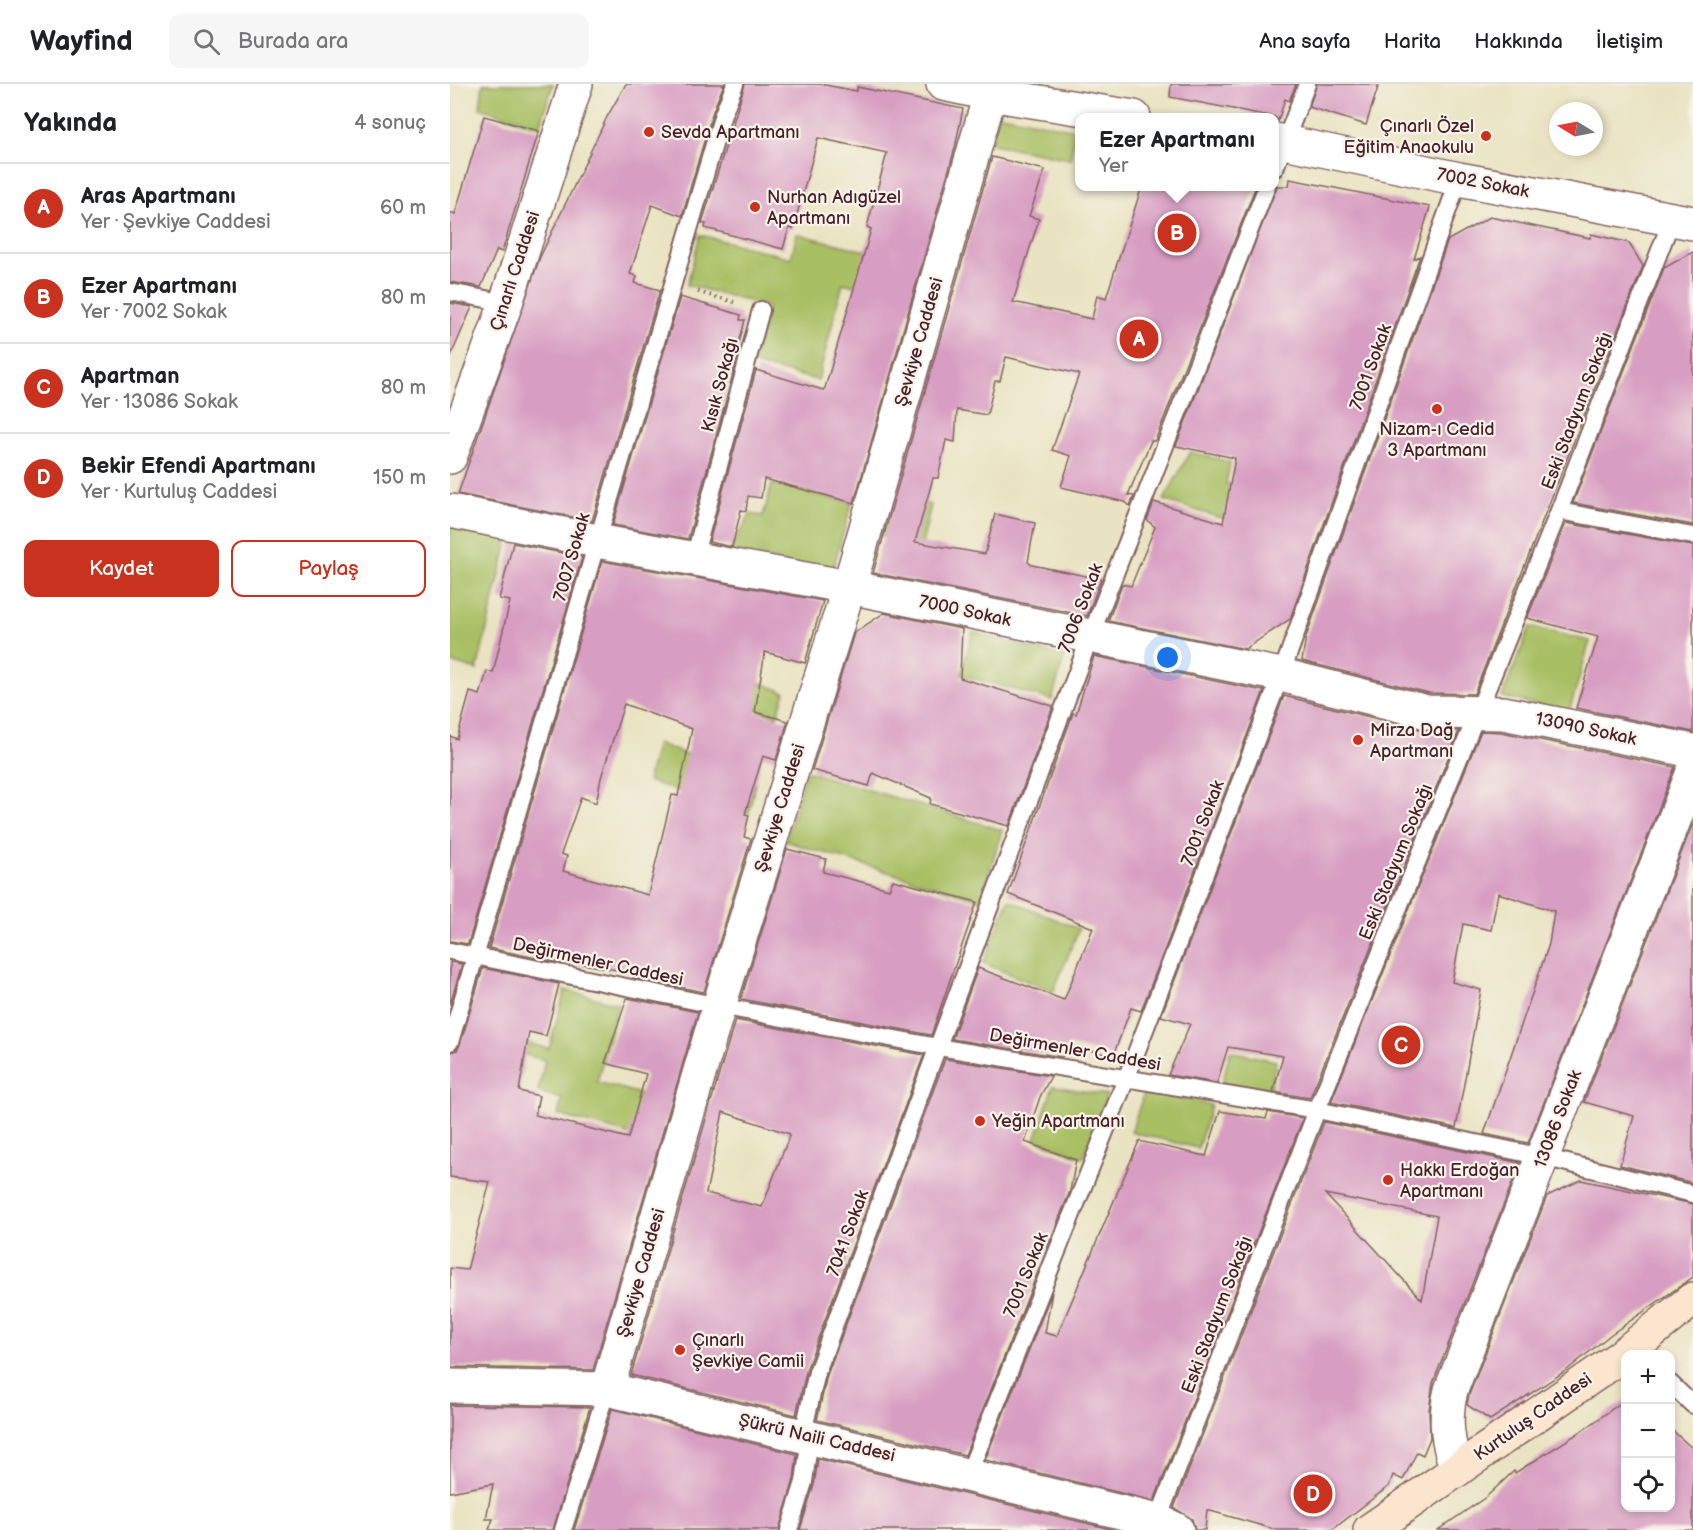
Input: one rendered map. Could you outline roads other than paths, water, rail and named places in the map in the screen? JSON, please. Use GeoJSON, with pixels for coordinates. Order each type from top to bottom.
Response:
{"type":"FeatureCollection","features":[{"type":"Feature","properties":{"kind":"main road","name":"Kurtuluş Caddesi"},"geometry":{"type":"LineString","coordinates":[[1639,1350],[1693,1299]]}},
{"type":"Feature","properties":{"kind":"main road","name":"Kurtuluş Caddesi"},"geometry":{"type":"LineString","coordinates":[[1370,1530],[1621,1362]]}},
{"type":"Feature","properties":{"kind":"street","name":"Çınarlı Caddesi"},"geometry":{"type":"LineString","coordinates":[[450,457],[506,303],[576,84]]}},
{"type":"Feature","properties":{"kind":"street"},"geometry":{"type":"LineString","coordinates":[[943,84],[991,89],[1114,113]]}},
{"type":"Feature","properties":{"kind":"street","name":"Şevkiye Caddesi"},"geometry":{"type":"LineString","coordinates":[[607,1389],[718,1006],[849,587],[991,89]]}},
{"type":"Feature","properties":{"kind":"street","name":"7002 Sokak"},"geometry":{"type":"LineString","coordinates":[[1279,150],[1459,179],[1682,221]]}},
{"type":"Feature","properties":{"kind":"street","name":"7000 Sokak"},"geometry":{"type":"LineString","coordinates":[[450,511],[597,541],[849,587],[1281,675],[1427,712],[1479,711]]}},
{"type":"Feature","properties":{"kind":"street","name":"13090 Sokak"},"geometry":{"type":"LineString","coordinates":[[1479,711],[1518,715],[1693,751]]}},
{"type":"Feature","properties":{"kind":"street","name":"13086 Sokak"},"geometry":{"type":"LineString","coordinates":[[1457,1470],[1446,1428],[1446,1409],[1451,1389],[1693,772]]}},
{"type":"Feature","properties":{"kind":"street","name":"Şükrü Naili Caddesi"},"geometry":{"type":"LineString","coordinates":[[450,1386],[607,1389],[968,1475],[1163,1527]]}},
{"type":"Feature","properties":{"kind":"lane","name":"7007 Sokak"},"geometry":{"type":"LineString","coordinates":[[450,1042],[723,114],[735,84]]}},
{"type":"Feature","properties":{"kind":"lane"},"geometry":{"type":"LineString","coordinates":[[1279,148],[1307,84]]}},
{"type":"Feature","properties":{"kind":"lane","name":"7001 Sokak"},"geometry":{"type":"LineString","coordinates":[[968,1475],[1126,1078],[1281,675],[1459,179]]}},
{"type":"Feature","properties":{"kind":"lane","name":"7006 Sokak"},"geometry":{"type":"LineString","coordinates":[[938,1047],[1090,637],[1265,191]]}},
{"type":"Feature","properties":{"kind":"lane","name":"Eski Stadyum Sokağı"},"geometry":{"type":"LineString","coordinates":[[1163,1527],[1317,1110],[1559,511],[1682,221]]}},
{"type":"Feature","properties":{"kind":"lane"},"geometry":{"type":"LineString","coordinates":[[450,291],[506,303]]}},
{"type":"Feature","properties":{"kind":"lane","name":"Kısık Sokağı"},"geometry":{"type":"LineString","coordinates":[[694,558],[761,310]]}},
{"type":"Feature","properties":{"kind":"lane"},"geometry":{"type":"LineString","coordinates":[[1559,511],[1693,536]]}},
{"type":"Feature","properties":{"kind":"lane","name":"Değirmenler Caddesi"},"geometry":{"type":"LineString","coordinates":[[450,951],[718,1006],[938,1047],[1317,1110],[1543,1157],[1693,1194]]}},
{"type":"Feature","properties":{"kind":"lane","name":"7041 Sokak"},"geometry":{"type":"LineString","coordinates":[[789,1530],[804,1482],[807,1411],[817,1372],[938,1047]]}},
{"type":"Feature","properties":{"kind":"lane"},"geometry":{"type":"LineString","coordinates":[[1675,1387],[1693,1405]]}},
{"type":"Feature","properties":{"kind":"lane","name":"Şevkiye Caddesi"},"geometry":{"type":"LineString","coordinates":[[563,1530],[607,1389]]}},
{"type":"Feature","properties":{"kind":"place","name":"Sevda Apartmanı"},"geometry":{"type":"Point","coordinates":[649,132]}},
{"type":"Feature","properties":{"kind":"place","name":"Çınarlı Özel Eğitim Anaokulu"},"geometry":{"type":"Point","coordinates":[1486,136]}},
{"type":"Feature","properties":{"kind":"place","name":"Nurhan Adıgüzel Apartmanı"},"geometry":{"type":"Point","coordinates":[755,207]}},
{"type":"Feature","properties":{"kind":"place","name":"Ezer Apartmanı"},"geometry":{"type":"Point","coordinates":[1177,233]}},
{"type":"Feature","properties":{"kind":"place","name":"Aras Apartmanı"},"geometry":{"type":"Point","coordinates":[1139,339]}},
{"type":"Feature","properties":{"kind":"place","name":"Nizam-ı Cedid 3 Apartmanı"},"geometry":{"type":"Point","coordinates":[1437,409]}},
{"type":"Feature","properties":{"kind":"place","name":"Mirza Dağ Apartmanı"},"geometry":{"type":"Point","coordinates":[1358,740]}},
{"type":"Feature","properties":{"kind":"place","name":"Apartman"},"geometry":{"type":"Point","coordinates":[1401,1045]}},
{"type":"Feature","properties":{"kind":"place","name":"Yeğin Apartmanı"},"geometry":{"type":"Point","coordinates":[980,1121]}},
{"type":"Feature","properties":{"kind":"place","name":"Hakkı Erdoğan Apartmanı"},"geometry":{"type":"Point","coordinates":[1388,1180]}},
{"type":"Feature","properties":{"kind":"place","name":"Çınarlı Şevkiye Camii"},"geometry":{"type":"Point","coordinates":[680,1350]}},
{"type":"Feature","properties":{"kind":"place","name":"Bekir Efendi Apartmanı"},"geometry":{"type":"Point","coordinates":[1313,1494]}}]}
